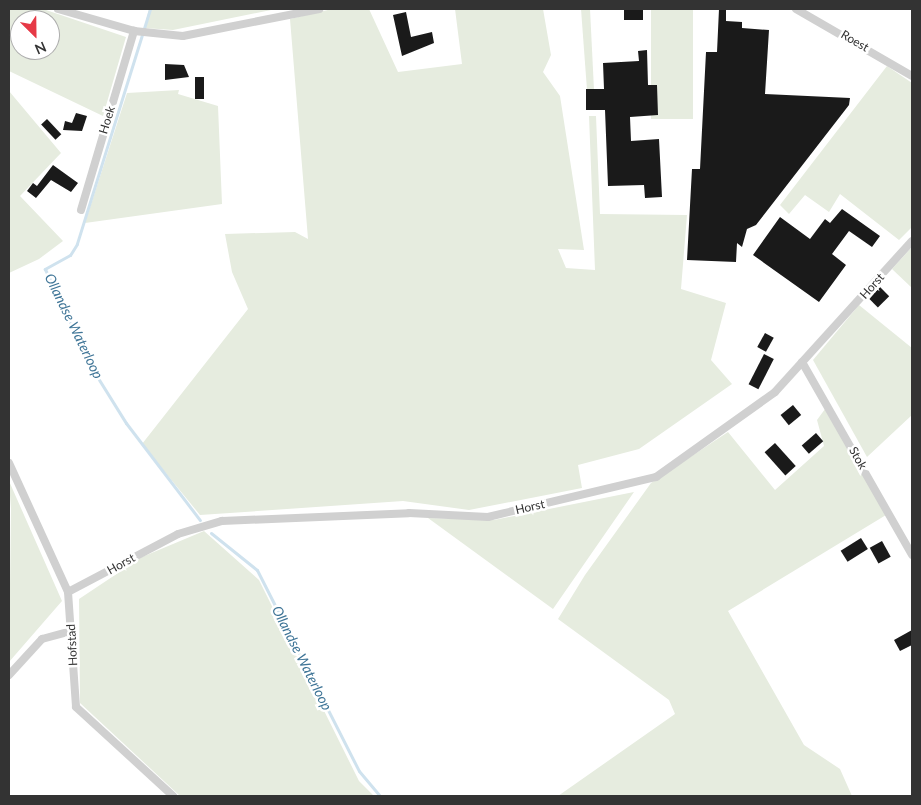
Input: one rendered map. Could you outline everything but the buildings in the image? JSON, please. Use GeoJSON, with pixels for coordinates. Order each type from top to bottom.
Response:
{"type":"FeatureCollection","features":[{"type":"Feature","properties":{"kind":"street"},"geometry":{"type":"LineString","coordinates":[[58,9],[151,34],[210,33],[319,9]]}},
{"type":"Feature","properties":{"kind":"street","name":"Roest"},"geometry":{"type":"LineString","coordinates":[[796,9],[912,76]]}},
{"type":"Feature","properties":{"kind":"street","name":"Hoek"},"geometry":{"type":"LineString","coordinates":[[81,210],[137,31]]}},
{"type":"Feature","properties":{"kind":"street","name":"Horst"},"geometry":{"type":"LineString","coordinates":[[68,592],[178,534],[222,521],[408,513],[488,517],[656,477],[775,392],[912,241]]}},
{"type":"Feature","properties":{"kind":"street","name":"Stok"},"geometry":{"type":"LineString","coordinates":[[802,362],[912,555]]}},
{"type":"Feature","properties":{"kind":"street","name":"Hofstad"},"geometry":{"type":"LineString","coordinates":[[9,463],[68,592],[76,707],[173,796]]}},
{"type":"Feature","properties":{"kind":"street"},"geometry":{"type":"LineString","coordinates":[[9,675],[42,639],[71,631]]}},
{"type":"Feature","properties":{"kind":"shaded area"},"geometry":{"type":"Polygon","coordinates":[[[9,9],[46,10],[10,10],[10,60],[60,60],[60,15],[126,37],[103,116],[9,71],[9,9]]]}},
{"type":"Feature","properties":{"kind":"shaded area"},"geometry":{"type":"Polygon","coordinates":[[[149,9],[276,9],[173,30],[144,28],[149,9]]]}},
{"type":"Feature","properties":{"kind":"shaded area"},"geometry":{"type":"Polygon","coordinates":[[[332,9],[369,9],[398,72],[462,64],[455,9],[543,9],[551,55],[543,72],[560,96],[584,250],[558,249],[566,268],[595,270],[589,116],[596,116],[600,214],[687,215],[681,289],[726,303],[711,360],[732,384],[639,449],[578,465],[582,488],[469,510],[403,501],[200,515],[142,444],[248,309],[232,272],[225,234],[295,232],[308,239],[290,19],[332,9]]]}},
{"type":"Feature","properties":{"kind":"shaded area"},"geometry":{"type":"Polygon","coordinates":[[[581,9],[590,9],[594,90],[587,90],[581,9]]]}},
{"type":"Feature","properties":{"kind":"shaded area"},"geometry":{"type":"Polygon","coordinates":[[[651,9],[693,9],[693,119],[651,119],[651,9]]]}},
{"type":"Feature","properties":{"kind":"shaded area"},"geometry":{"type":"Polygon","coordinates":[[[887,66],[912,83],[912,227],[899,240],[840,194],[829,212],[805,195],[789,214],[780,205],[887,66]]]}},
{"type":"Feature","properties":{"kind":"shaded area"},"geometry":{"type":"Polygon","coordinates":[[[179,90],[178,94],[218,106],[222,204],[85,223],[127,93],[179,90]]]}},
{"type":"Feature","properties":{"kind":"shaded area"},"geometry":{"type":"Polygon","coordinates":[[[9,91],[61,153],[20,196],[63,241],[39,259],[9,273],[9,91]]]}},
{"type":"Feature","properties":{"kind":"shaded area"},"geometry":{"type":"Polygon","coordinates":[[[912,247],[912,288],[892,269],[912,247]]]}},
{"type":"Feature","properties":{"kind":"shaded area"},"geometry":{"type":"Polygon","coordinates":[[[859,305],[912,348],[912,415],[867,457],[813,360],[859,305]]]}},
{"type":"Feature","properties":{"kind":"shaded area"},"geometry":{"type":"Polygon","coordinates":[[[825,409],[886,515],[728,611],[804,745],[840,769],[852,796],[558,796],[675,714],[669,700],[558,619],[585,575],[651,483],[728,432],[775,490],[824,446],[817,420],[825,409]]]}},
{"type":"Feature","properties":{"kind":"shaded area"},"geometry":{"type":"Polygon","coordinates":[[[9,481],[62,601],[9,662],[11,509],[9,481]]]}},
{"type":"Feature","properties":{"kind":"shaded area"},"geometry":{"type":"Polygon","coordinates":[[[634,492],[553,609],[428,518],[494,520],[634,492]]]}},
{"type":"Feature","properties":{"kind":"shaded area"},"geometry":{"type":"Polygon","coordinates":[[[204,531],[259,580],[359,781],[374,796],[180,796],[80,703],[79,599],[142,557],[204,531]]]}},
{"type":"Feature","properties":{"kind":"waterway","name":"Ollandse Waterloop"},"geometry":{"type":"LineString","coordinates":[[150,9],[77,244],[70,255],[45,269],[88,362],[126,423],[200,520]]}},
{"type":"Feature","properties":{"kind":"waterway","name":"Ollandse Waterloop"},"geometry":{"type":"LineString","coordinates":[[211,533],[257,570],[359,771],[380,796]]}}]}
